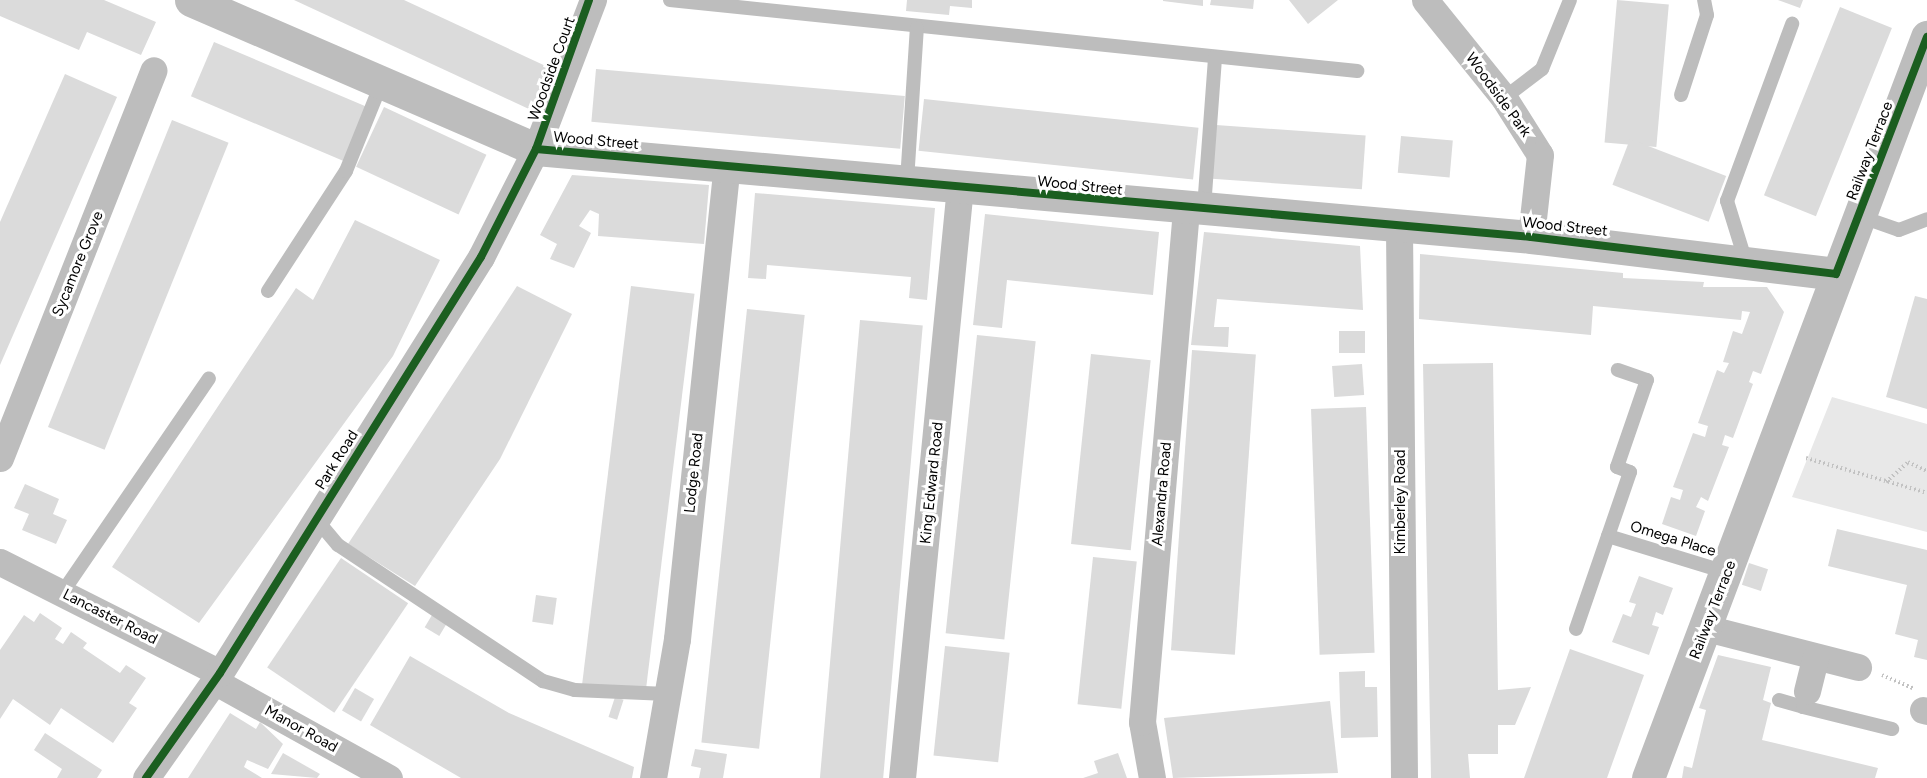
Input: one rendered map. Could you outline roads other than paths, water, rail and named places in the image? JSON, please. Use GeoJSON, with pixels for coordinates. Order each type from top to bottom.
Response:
{"type":"FeatureCollection","features":[{"type":"Feature","properties":{"kind":"street","name":"Wood Street"},"geometry":{"type":"LineString","coordinates":[[191,0],[536,149],[1195,210],[1531,237],[1745,259],[1836,274]]}},
{"type":"Feature","properties":{"kind":"street","name":"Woodside Court"},"geometry":{"type":"LineString","coordinates":[[536,149],[593,0]]}},
{"type":"Feature","properties":{"kind":"street","name":"Woodside Park"},"geometry":{"type":"LineString","coordinates":[[1425,0],[1504,98],[1540,155],[1531,237]]}},
{"type":"Feature","properties":{"kind":"street","name":"Railway Terrace"},"geometry":{"type":"LineString","coordinates":[[1648,778],[1728,573],[1836,274],[1921,71],[1927,37]]}},
{"type":"Feature","properties":{"kind":"street","name":"Sycamore Grove"},"geometry":{"type":"LineString","coordinates":[[0,458],[154,70]]}},
{"type":"Feature","properties":{"kind":"street","name":"Park Road"},"geometry":{"type":"LineString","coordinates":[[146,778],[217,677],[481,257],[536,149]]}},
{"type":"Feature","properties":{"kind":"street","name":"Lodge Road"},"geometry":{"type":"LineString","coordinates":[[653,778],[667,694],[727,166]]}},
{"type":"Feature","properties":{"kind":"street","name":"King Edward Road"},"geometry":{"type":"LineString","coordinates":[[902,778],[960,188]]}},
{"type":"Feature","properties":{"kind":"street","name":"Alexandra Road"},"geometry":{"type":"LineString","coordinates":[[1152,778],[1143,722],[1195,210]]}},
{"type":"Feature","properties":{"kind":"street","name":"Kimberley Road"},"geometry":{"type":"LineString","coordinates":[[1399,227],[1404,778]]}},
{"type":"Feature","properties":{"kind":"street","name":"Lancaster Road"},"geometry":{"type":"LineString","coordinates":[[0,562],[217,677]]}},
{"type":"Feature","properties":{"kind":"street"},"geometry":{"type":"LineString","coordinates":[[1706,628],[1858,668]]}},
{"type":"Feature","properties":{"kind":"street"},"geometry":{"type":"LineString","coordinates":[[1805,699],[1815,658]]}},
{"type":"Feature","properties":{"kind":"street","name":"Manor Road"},"geometry":{"type":"LineString","coordinates":[[217,677],[389,778]]}},
{"type":"Feature","properties":{"kind":"lane"},"geometry":{"type":"LineString","coordinates":[[670,0],[918,28],[1357,71]]}},
{"type":"Feature","properties":{"kind":"lane"},"geometry":{"type":"LineString","coordinates":[[1504,98],[1542,69],[1570,0]]}},
{"type":"Feature","properties":{"kind":"lane"},"geometry":{"type":"LineString","coordinates":[[1681,95],[1707,15],[1704,0]]}},
{"type":"Feature","properties":{"kind":"lane"},"geometry":{"type":"LineString","coordinates":[[1745,259],[1727,201],[1792,24]]}},
{"type":"Feature","properties":{"kind":"lane"},"geometry":{"type":"LineString","coordinates":[[907,183],[918,28]]}},
{"type":"Feature","properties":{"kind":"lane"},"geometry":{"type":"LineString","coordinates":[[1195,210],[1215,57]]}},
{"type":"Feature","properties":{"kind":"lane"},"geometry":{"type":"LineString","coordinates":[[268,291],[346,171],[382,82]]}},
{"type":"Feature","properties":{"kind":"lane"},"geometry":{"type":"LineString","coordinates":[[1859,216],[1899,230],[1927,219]]}},
{"type":"Feature","properties":{"kind":"lane","name":"Omega Place"},"geometry":{"type":"LineString","coordinates":[[1576,629],[1630,472],[1617,467],[1647,380],[1618,370]]}},
{"type":"Feature","properties":{"kind":"lane"},"geometry":{"type":"LineString","coordinates":[[62,593],[209,378]]}},
{"type":"Feature","properties":{"kind":"lane"},"geometry":{"type":"LineString","coordinates":[[316,519],[338,545],[543,681],[575,690],[667,694]]}},
{"type":"Feature","properties":{"kind":"lane","name":"Omega Place"},"geometry":{"type":"LineString","coordinates":[[1608,536],[1728,573]]}},
{"type":"Feature","properties":{"kind":"lane"},"geometry":{"type":"LineString","coordinates":[[1779,700],[1805,699],[1892,729]]}}]}
